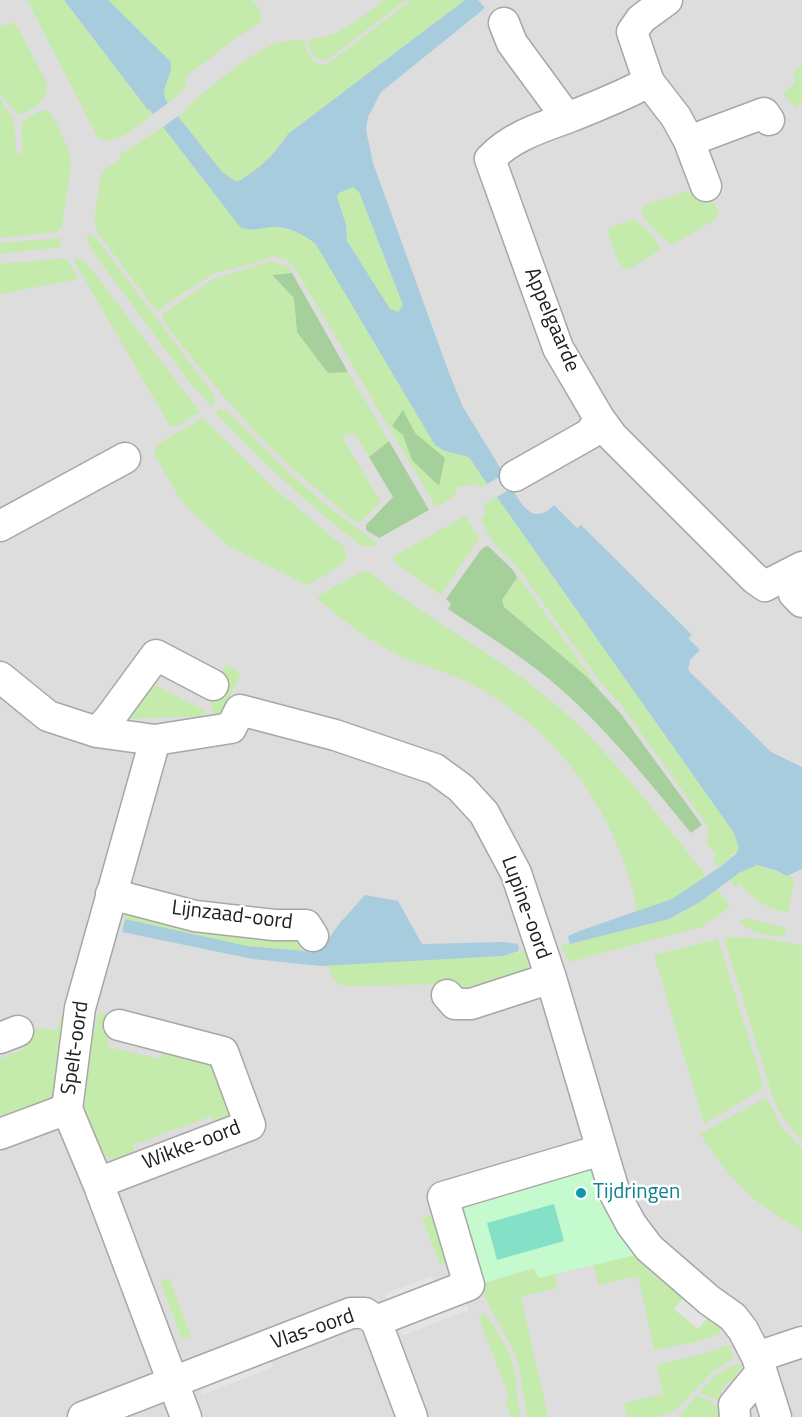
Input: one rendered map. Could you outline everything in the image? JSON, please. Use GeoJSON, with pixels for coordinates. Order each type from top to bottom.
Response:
{"type":"FeatureCollection","features":[{"type":"Feature","properties":{"kind":"street"},"geometry":{"type":"LineString","coordinates":[[666,0],[641,19],[632,32],[649,82],[676,117],[689,141],[706,186]]}},
{"type":"Feature","properties":{"kind":"street"},"geometry":{"type":"LineString","coordinates":[[504,23],[512,43],[567,118]]}},
{"type":"Feature","properties":{"kind":"street","name":"Appelgaarde"},"geometry":{"type":"LineString","coordinates":[[649,82],[624,96],[530,131],[501,148],[490,159],[558,348],[599,418],[612,436],[754,578],[765,586],[799,588]]}},
{"type":"Feature","properties":{"kind":"street"},"geometry":{"type":"LineString","coordinates":[[689,141],[764,113],[769,120]]}},
{"type":"Feature","properties":{"kind":"street"},"geometry":{"type":"LineString","coordinates":[[515,476],[591,432],[599,418]]}},
{"type":"Feature","properties":{"kind":"street"},"geometry":{"type":"LineString","coordinates":[[0,526],[125,458]]}},
{"type":"Feature","properties":{"kind":"street"},"geometry":{"type":"LineString","coordinates":[[98,732],[156,655],[213,685]]}},
{"type":"Feature","properties":{"kind":"street","name":"Lupine-oord"},"geometry":{"type":"LineString","coordinates":[[4,689],[48,716],[98,732],[155,740],[231,728],[240,710],[335,735],[435,769],[460,788],[484,813],[516,873],[551,978],[615,1194],[631,1224],[649,1248],[709,1300],[733,1317],[743,1330],[759,1364],[776,1417]]}},
{"type":"Feature","properties":{"kind":"street","name":"Spelt-oord"},"geometry":{"type":"LineString","coordinates":[[155,740],[80,1008],[67,1109],[98,1183],[186,1417]]}},
{"type":"Feature","properties":{"kind":"street","name":"Lijnzaad-oord"},"geometry":{"type":"LineString","coordinates":[[111,894],[195,916],[274,925],[306,925],[313,936]]}},
{"type":"Feature","properties":{"kind":"street"},"geometry":{"type":"LineString","coordinates":[[447,995],[455,1004],[471,1004],[551,978]]}},
{"type":"Feature","properties":{"kind":"street","name":"Wikke-oord"},"geometry":{"type":"LineString","coordinates":[[98,1183],[250,1125],[223,1052],[119,1025]]}},
{"type":"Feature","properties":{"kind":"street"},"geometry":{"type":"LineString","coordinates":[[0,1134],[67,1109]]}},
{"type":"Feature","properties":{"kind":"street","name":"Vlas-oord"},"geometry":{"type":"LineString","coordinates":[[83,1417],[351,1313],[365,1313],[376,1322],[469,1285],[443,1197],[602,1150]]}},
{"type":"Feature","properties":{"kind":"street"},"geometry":{"type":"LineString","coordinates":[[376,1322],[412,1417]]}},
{"type":"Feature","properties":{"kind":"street"},"geometry":{"type":"LineString","coordinates":[[735,1417],[734,1405],[759,1364],[802,1342]]}},
{"type":"Feature","properties":{"kind":"shaded area"},"geometry":{"type":"Polygon","coordinates":[[[0,0],[802,0],[802,1417],[0,1417],[0,0]]]}},
{"type":"Feature","properties":{"kind":"shaded area"},"geometry":{"type":"Polygon","coordinates":[[[432,1276],[438,1290],[391,1309],[385,1293],[432,1276]]]}},
{"type":"Feature","properties":{"kind":"shaded area"},"geometry":{"type":"Polygon","coordinates":[[[463,1295],[469,1310],[402,1336],[396,1320],[463,1295]]]}},
{"type":"Feature","properties":{"kind":"shaded area"},"geometry":{"type":"Polygon","coordinates":[[[684,1297],[708,1317],[698,1329],[674,1309],[684,1297]]]}},
{"type":"Feature","properties":{"kind":"shaded area"},"geometry":{"type":"Polygon","coordinates":[[[268,1353],[273,1367],[202,1395],[197,1380],[268,1353]]]}},
{"type":"Feature","properties":{"kind":"green space"},"geometry":{"type":"Polygon","coordinates":[[[27,0],[64,0],[153,114],[135,129],[119,138],[104,141],[98,138],[27,0]]]}},
{"type":"Feature","properties":{"kind":"green space"},"geometry":{"type":"Polygon","coordinates":[[[108,0],[252,0],[261,12],[261,22],[186,76],[186,88],[168,103],[164,97],[164,89],[108,0]]]}},
{"type":"Feature","properties":{"kind":"green space"},"geometry":{"type":"Polygon","coordinates":[[[384,0],[406,0],[327,60],[320,60],[311,53],[308,40],[340,31],[384,0]]]}},
{"type":"Feature","properties":{"kind":"green space"},"geometry":{"type":"Polygon","coordinates":[[[412,0],[465,0],[288,134],[266,161],[237,182],[222,172],[178,116],[229,72],[262,50],[280,42],[305,40],[313,60],[326,65],[412,0]]]}},
{"type":"Feature","properties":{"kind":"green space"},"geometry":{"type":"Polygon","coordinates":[[[12,22],[18,28],[47,83],[45,95],[39,104],[19,115],[0,94],[0,27],[12,22]]]}},
{"type":"Feature","properties":{"kind":"green space"},"geometry":{"type":"Polygon","coordinates":[[[802,65],[802,102],[795,108],[783,93],[795,83],[794,72],[802,65]]]}},
{"type":"Feature","properties":{"kind":"green space"},"geometry":{"type":"Polygon","coordinates":[[[0,99],[13,118],[17,155],[22,154],[21,122],[42,110],[50,112],[64,138],[71,165],[62,227],[57,232],[0,238],[0,99]]]}},
{"type":"Feature","properties":{"kind":"green space"},"geometry":{"type":"Polygon","coordinates":[[[163,127],[275,227],[301,233],[315,243],[460,455],[469,457],[487,484],[480,488],[478,484],[456,487],[455,496],[436,507],[298,273],[287,260],[273,256],[256,263],[214,273],[158,310],[154,308],[98,233],[94,221],[101,175],[121,159],[119,155],[163,127]]]}},
{"type":"Feature","properties":{"kind":"green space"},"geometry":{"type":"Polygon","coordinates":[[[353,187],[359,192],[403,305],[398,312],[390,309],[347,241],[346,225],[337,197],[339,193],[353,187]]]}},
{"type":"Feature","properties":{"kind":"green space"},"geometry":{"type":"Polygon","coordinates":[[[697,187],[706,193],[718,209],[717,219],[675,243],[669,244],[646,221],[641,210],[646,205],[697,187]]]}},
{"type":"Feature","properties":{"kind":"green space"},"geometry":{"type":"Polygon","coordinates":[[[633,219],[654,237],[660,250],[629,269],[625,269],[618,261],[607,229],[633,219]]]}},
{"type":"Feature","properties":{"kind":"green space"},"geometry":{"type":"Polygon","coordinates":[[[87,234],[96,238],[215,396],[214,404],[211,406],[191,384],[95,255],[88,243],[87,234]]]}},
{"type":"Feature","properties":{"kind":"green space"},"geometry":{"type":"Polygon","coordinates":[[[60,238],[61,247],[0,254],[0,243],[60,238]]]}},
{"type":"Feature","properties":{"kind":"green space"},"geometry":{"type":"Polygon","coordinates":[[[66,258],[79,279],[0,294],[0,264],[66,258]]]}},
{"type":"Feature","properties":{"kind":"green space"},"geometry":{"type":"Polygon","coordinates":[[[74,258],[86,262],[200,412],[175,427],[170,426],[74,258]]]}},
{"type":"Feature","properties":{"kind":"green space"},"geometry":{"type":"Polygon","coordinates":[[[272,261],[287,266],[292,273],[272,276],[294,298],[297,332],[328,372],[348,372],[389,441],[369,457],[354,433],[342,437],[381,502],[359,523],[297,473],[255,431],[162,319],[164,313],[213,279],[272,261]]]}},
{"type":"Feature","properties":{"kind":"green space"},"geometry":{"type":"Polygon","coordinates":[[[292,273],[348,372],[328,373],[297,332],[294,298],[272,275],[292,273]]]}},
{"type":"Feature","properties":{"kind":"green space"},"geometry":{"type":"Polygon","coordinates":[[[219,409],[227,411],[286,470],[330,508],[378,544],[370,547],[360,545],[322,514],[232,430],[215,412],[219,409]]]}},
{"type":"Feature","properties":{"kind":"green space"},"geometry":{"type":"Polygon","coordinates":[[[403,410],[415,433],[445,458],[439,486],[412,460],[403,435],[392,426],[403,410]]]}},
{"type":"Feature","properties":{"kind":"green space"},"geometry":{"type":"Polygon","coordinates":[[[203,418],[274,488],[343,546],[347,555],[342,563],[307,585],[228,546],[182,502],[154,454],[158,444],[203,418]]]}},
{"type":"Feature","properties":{"kind":"green space"},"geometry":{"type":"Polygon","coordinates":[[[389,441],[429,510],[379,538],[366,530],[366,525],[393,497],[369,457],[389,441]]]}},
{"type":"Feature","properties":{"kind":"green space"},"geometry":{"type":"Polygon","coordinates":[[[497,497],[734,833],[740,848],[720,867],[713,859],[716,854],[706,843],[709,828],[622,706],[604,687],[515,564],[494,544],[481,520],[486,511],[483,504],[497,497]]]}},
{"type":"Feature","properties":{"kind":"green space"},"geometry":{"type":"Polygon","coordinates":[[[465,516],[479,538],[441,595],[394,562],[394,556],[465,516]]]}},
{"type":"Feature","properties":{"kind":"green space"},"geometry":{"type":"Polygon","coordinates":[[[488,546],[513,570],[517,578],[502,600],[504,607],[587,677],[621,714],[702,825],[691,833],[624,753],[569,696],[524,660],[448,609],[451,604],[446,599],[480,551],[488,546]]]}},
{"type":"Feature","properties":{"kind":"green space"},"geometry":{"type":"Polygon","coordinates":[[[513,570],[601,691],[505,608],[502,600],[517,579],[513,570]]]}},
{"type":"Feature","properties":{"kind":"green space"},"geometry":{"type":"Polygon","coordinates":[[[363,571],[371,573],[412,605],[522,678],[566,714],[630,781],[707,877],[672,899],[636,912],[629,876],[610,829],[581,780],[544,737],[500,701],[475,686],[402,657],[379,645],[347,623],[316,597],[363,571]]]}},
{"type":"Feature","properties":{"kind":"green space"},"geometry":{"type":"Polygon","coordinates":[[[226,664],[241,673],[221,714],[215,716],[208,697],[226,664]]]}},
{"type":"Feature","properties":{"kind":"green space"},"geometry":{"type":"Polygon","coordinates":[[[149,682],[204,710],[206,714],[203,716],[127,719],[149,682]]]}},
{"type":"Feature","properties":{"kind":"green space"},"geometry":{"type":"Polygon","coordinates":[[[757,865],[790,875],[794,882],[788,912],[767,906],[740,884],[736,887],[730,880],[757,865]]]}},
{"type":"Feature","properties":{"kind":"green space"},"geometry":{"type":"Polygon","coordinates":[[[717,889],[729,908],[704,923],[705,926],[569,962],[561,945],[669,919],[700,902],[717,889]]]}},
{"type":"Feature","properties":{"kind":"green space"},"geometry":{"type":"Polygon","coordinates":[[[124,910],[310,937],[316,952],[247,946],[125,919],[124,910]]]}},
{"type":"Feature","properties":{"kind":"green space"},"geometry":{"type":"Polygon","coordinates":[[[746,918],[786,928],[784,936],[766,935],[754,931],[739,921],[746,918]]]}},
{"type":"Feature","properties":{"kind":"green space"},"geometry":{"type":"Polygon","coordinates":[[[724,938],[759,938],[802,945],[802,1142],[778,1110],[773,1098],[724,938]]]}},
{"type":"Feature","properties":{"kind":"green space"},"geometry":{"type":"Polygon","coordinates":[[[718,939],[764,1088],[704,1124],[654,955],[718,939]]]}},
{"type":"Feature","properties":{"kind":"green space"},"geometry":{"type":"Polygon","coordinates":[[[527,950],[533,967],[526,970],[528,979],[463,998],[450,984],[342,986],[334,980],[327,965],[503,956],[527,950]]]}},
{"type":"Feature","properties":{"kind":"green space"},"geometry":{"type":"Polygon","coordinates":[[[65,1005],[72,1007],[56,1099],[0,1126],[0,1059],[24,1049],[19,1033],[33,1028],[57,1030],[65,1005]]]}},
{"type":"Feature","properties":{"kind":"green space"},"geometry":{"type":"Polygon","coordinates":[[[99,1012],[114,1015],[107,1047],[161,1059],[164,1045],[207,1055],[236,1113],[218,1130],[211,1116],[133,1145],[135,1156],[125,1160],[115,1160],[105,1156],[98,1147],[79,1094],[99,1012]]]}},
{"type":"Feature","properties":{"kind":"green space"},"geometry":{"type":"Polygon","coordinates":[[[765,1098],[781,1126],[802,1149],[802,1230],[770,1211],[744,1190],[700,1134],[765,1098]]]}},
{"type":"Feature","properties":{"kind":"green space"},"geometry":{"type":"Polygon","coordinates":[[[591,1167],[608,1214],[636,1255],[538,1278],[534,1268],[477,1285],[459,1210],[462,1207],[591,1167]]]}},
{"type":"Feature","properties":{"kind":"green space"},"geometry":{"type":"Polygon","coordinates":[[[554,1204],[564,1241],[497,1260],[487,1223],[554,1204]]]}},
{"type":"Feature","properties":{"kind":"green space"},"geometry":{"type":"Polygon","coordinates":[[[437,1213],[451,1260],[440,1264],[422,1218],[437,1213]]]}},
{"type":"Feature","properties":{"kind":"green space"},"geometry":{"type":"Polygon","coordinates":[[[636,1255],[684,1297],[674,1310],[708,1318],[722,1333],[696,1342],[654,1350],[638,1276],[598,1285],[594,1265],[636,1255]]]}},
{"type":"Feature","properties":{"kind":"green space"},"geometry":{"type":"Polygon","coordinates":[[[534,1268],[538,1278],[555,1273],[557,1288],[521,1297],[548,1417],[527,1417],[517,1357],[478,1285],[534,1268]]]}},
{"type":"Feature","properties":{"kind":"green space"},"geometry":{"type":"Polygon","coordinates":[[[169,1278],[191,1336],[182,1339],[160,1281],[169,1278]]]}},
{"type":"Feature","properties":{"kind":"green space"},"geometry":{"type":"Polygon","coordinates":[[[485,1313],[511,1357],[521,1417],[511,1417],[505,1401],[510,1399],[478,1316],[485,1313]]]}},
{"type":"Feature","properties":{"kind":"green space"},"geometry":{"type":"Polygon","coordinates":[[[728,1345],[734,1358],[713,1371],[681,1405],[669,1413],[656,1417],[627,1417],[624,1403],[663,1394],[657,1365],[728,1345]]]}},
{"type":"Feature","properties":{"kind":"green space"},"geometry":{"type":"Polygon","coordinates":[[[736,1364],[742,1364],[732,1383],[727,1381],[721,1392],[726,1396],[723,1402],[699,1392],[716,1375],[736,1364]]]}},
{"type":"Feature","properties":{"kind":"green space"},"geometry":{"type":"Polygon","coordinates":[[[696,1395],[720,1409],[718,1417],[679,1417],[696,1395]]]}},
{"type":"Feature","properties":{"kind":"water"},"geometry":{"type":"Polygon","coordinates":[[[64,0],[108,0],[170,61],[171,67],[164,93],[168,103],[153,114],[148,110],[64,0]]]}},
{"type":"Feature","properties":{"kind":"water"},"geometry":{"type":"Polygon","coordinates":[[[465,0],[478,0],[485,8],[381,92],[368,117],[366,130],[373,163],[449,373],[463,407],[504,474],[487,484],[469,457],[445,451],[435,445],[315,243],[285,228],[248,230],[240,227],[163,127],[178,116],[222,172],[237,182],[266,161],[288,134],[465,0]],[[353,187],[339,193],[337,197],[346,225],[347,241],[390,309],[398,312],[403,305],[359,192],[353,187]]]}},
{"type":"Feature","properties":{"kind":"water"},"geometry":{"type":"Polygon","coordinates":[[[512,488],[529,511],[540,514],[554,505],[577,528],[581,525],[692,635],[688,638],[700,650],[690,660],[688,670],[771,752],[802,767],[802,869],[787,876],[757,865],[739,873],[700,902],[669,919],[570,944],[568,936],[672,899],[720,867],[736,854],[739,848],[734,833],[497,497],[512,488]]]}},
{"type":"Feature","properties":{"kind":"water"},"geometry":{"type":"Polygon","coordinates":[[[365,895],[398,901],[422,944],[502,942],[518,944],[519,951],[503,956],[321,966],[253,959],[122,932],[125,919],[247,946],[316,952],[322,948],[339,924],[365,895]]]}},
{"type":"Feature","properties":{"kind":"place","name":"Tijdringen"},"geometry":{"type":"Point","coordinates":[581,1193]}}]}
